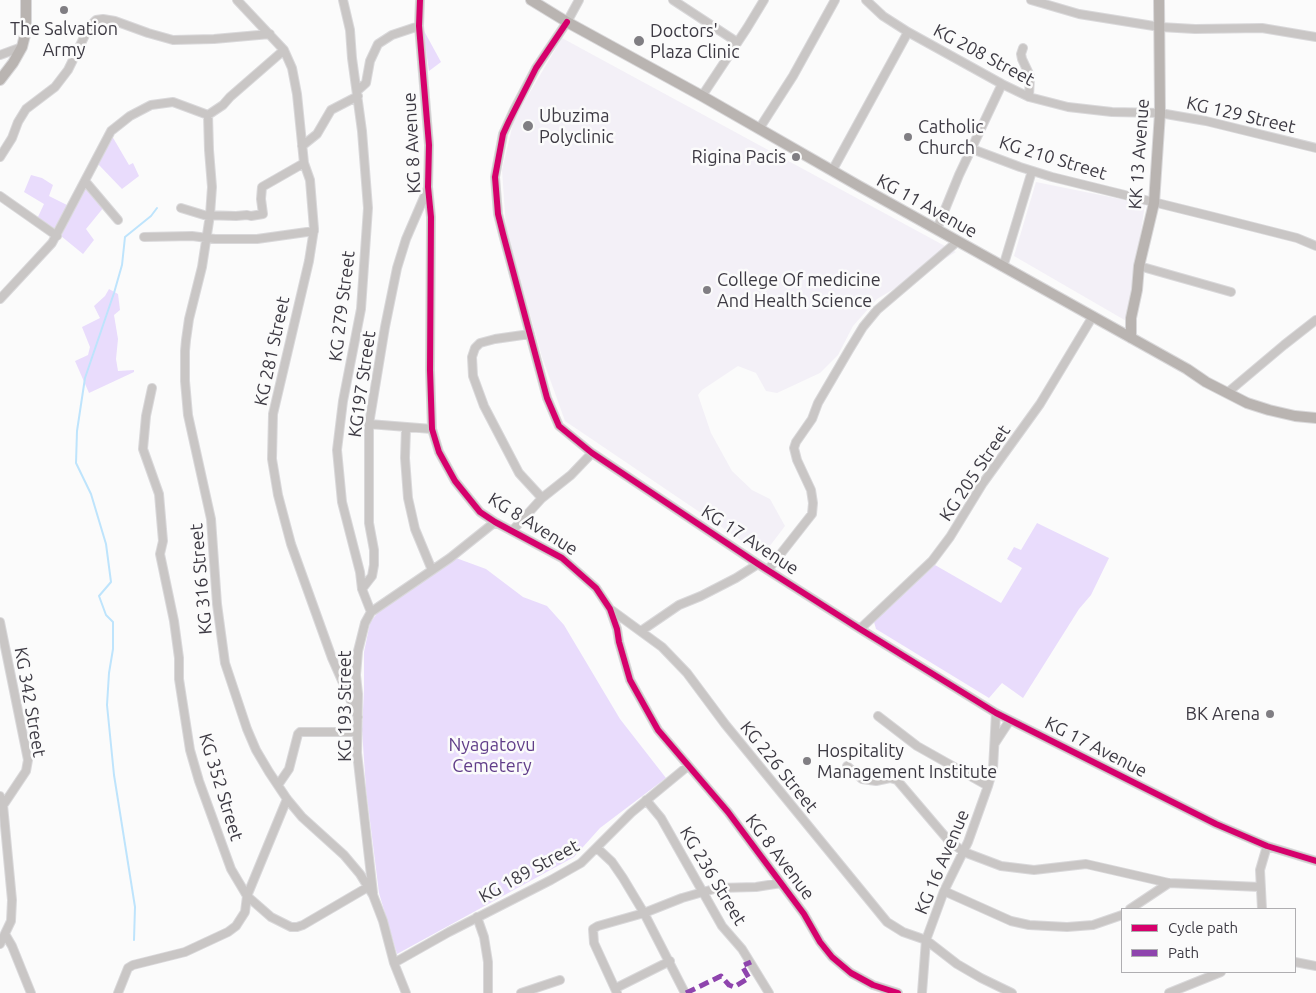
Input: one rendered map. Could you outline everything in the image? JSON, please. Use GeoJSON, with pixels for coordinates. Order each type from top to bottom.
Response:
{"type":"FeatureCollection","features":[{"type":"Feature","properties":{"kind":"main road"},"geometry":{"type":"LineString","coordinates":[[0,80],[22,47],[26,31],[26,0]]}},
{"type":"Feature","properties":{"kind":"main road","name":"KG 11 Avenue"},"geometry":{"type":"LineString","coordinates":[[531,0],[1003,267],[1094,316],[1227,393],[1247,403],[1269,410],[1316,418]]}},
{"type":"Feature","properties":{"kind":"main road","name":"KK 13 Avenue"},"geometry":{"type":"LineString","coordinates":[[1131,338],[1131,318],[1137,290],[1139,266],[1154,203],[1160,113],[1159,0]]}},
{"type":"Feature","properties":{"kind":"street","name":"KG 281 Street"},"geometry":{"type":"LineString","coordinates":[[237,0],[284,50],[292,68],[297,94],[304,164],[310,180],[314,231],[273,414],[272,459],[278,495],[292,544],[332,658],[358,717]]}},
{"type":"Feature","properties":{"kind":"street","name":"KG 279 Street"},"geometry":{"type":"LineString","coordinates":[[343,0],[350,30],[365,153],[368,208],[361,309],[343,401],[337,450],[342,502],[360,572],[362,589],[371,612]]}},
{"type":"Feature","properties":{"kind":"street","name":"KG 17 Avenue"},"geometry":{"type":"LineString","coordinates":[[579,0],[567,22],[536,68],[509,121],[503,134],[495,177],[498,214],[547,398],[559,426],[592,453],[758,564],[996,713],[1165,800],[1267,846],[1316,862]]}},
{"type":"Feature","properties":{"kind":"street"},"geometry":{"type":"LineString","coordinates":[[673,0],[737,42]]}},
{"type":"Feature","properties":{"kind":"street"},"geometry":{"type":"LineString","coordinates":[[702,96],[764,0]]}},
{"type":"Feature","properties":{"kind":"street"},"geometry":{"type":"LineString","coordinates":[[759,129],[793,76],[835,0]]}},
{"type":"Feature","properties":{"kind":"street","name":"KG 208 Street"},"geometry":{"type":"LineString","coordinates":[[866,0],[883,16],[908,32],[1029,97],[1068,107],[1112,112],[1160,113]]}},
{"type":"Feature","properties":{"kind":"street"},"geometry":{"type":"LineString","coordinates":[[1031,0],[1079,14],[1160,26],[1195,29],[1262,28],[1316,37]]}},
{"type":"Feature","properties":{"kind":"street","name":"KG 8 Avenue"},"geometry":{"type":"LineString","coordinates":[[418,1],[429,145],[432,429],[439,452],[455,481],[480,512],[562,558],[596,588],[610,609],[630,680],[658,730],[728,812],[804,914],[820,942],[832,957],[851,973],[874,985],[898,993]]}},
{"type":"Feature","properties":{"kind":"street"},"geometry":{"type":"LineString","coordinates":[[0,157],[12,138],[26,108],[55,87],[68,70],[89,27],[96,20],[115,20],[155,36],[173,40],[214,39],[270,34]]}},
{"type":"Feature","properties":{"kind":"street"},"geometry":{"type":"LineString","coordinates":[[302,146],[317,134],[331,110],[357,93],[366,83],[370,61],[378,44],[384,38],[419,26]]}},
{"type":"Feature","properties":{"kind":"street"},"geometry":{"type":"LineString","coordinates":[[832,171],[908,32]]}},
{"type":"Feature","properties":{"kind":"street"},"geometry":{"type":"LineString","coordinates":[[0,55],[22,47]]}},
{"type":"Feature","properties":{"kind":"street"},"geometry":{"type":"LineString","coordinates":[[1022,48],[1022,59],[1030,76],[1029,97]]}},
{"type":"Feature","properties":{"kind":"street"},"geometry":{"type":"LineString","coordinates":[[0,299],[57,236],[112,131],[130,116],[151,105],[173,102],[208,115],[223,105],[284,50]]}},
{"type":"Feature","properties":{"kind":"street"},"geometry":{"type":"LineString","coordinates":[[937,229],[1002,84]]}},
{"type":"Feature","properties":{"kind":"street","name":"KG 129 Street"},"geometry":{"type":"LineString","coordinates":[[1160,113],[1316,148]]}},
{"type":"Feature","properties":{"kind":"street","name":"KG 316 Street"},"geometry":{"type":"LineString","coordinates":[[208,115],[212,187],[210,215],[184,351],[188,415],[212,519],[217,604],[226,663],[247,729],[256,750],[278,785],[302,817],[344,855],[374,895],[383,920],[394,963],[406,993]]}},
{"type":"Feature","properties":{"kind":"street","name":"KG 210 Street"},"geometry":{"type":"LineString","coordinates":[[972,149],[1032,171],[1297,238],[1316,246]]}},
{"type":"Feature","properties":{"kind":"street"},"geometry":{"type":"LineString","coordinates":[[181,208],[194,213],[210,215],[251,216],[263,214],[262,187],[304,164]]}},
{"type":"Feature","properties":{"kind":"street"},"geometry":{"type":"LineString","coordinates":[[1003,267],[1032,171]]}},
{"type":"Feature","properties":{"kind":"street"},"geometry":{"type":"LineString","coordinates":[[85,181],[118,220]]}},
{"type":"Feature","properties":{"kind":"street","name":"KG197 Street"},"geometry":{"type":"LineString","coordinates":[[362,589],[372,576],[374,565],[374,550],[369,523],[370,424],[385,327],[397,268],[406,239],[428,187]]}},
{"type":"Feature","properties":{"kind":"street"},"geometry":{"type":"LineString","coordinates":[[0,196],[57,236]]}},
{"type":"Feature","properties":{"kind":"street"},"geometry":{"type":"LineString","coordinates":[[144,237],[182,235],[207,238],[257,239],[314,231]]}},
{"type":"Feature","properties":{"kind":"street"},"geometry":{"type":"LineString","coordinates":[[768,570],[812,514],[811,490],[797,460],[794,448],[827,388],[863,327],[877,310],[958,241]]}},
{"type":"Feature","properties":{"kind":"street"},"geometry":{"type":"LineString","coordinates":[[1139,266],[1232,292]]}},
{"type":"Feature","properties":{"kind":"street","name":"KG 205 Street"},"geometry":{"type":"LineString","coordinates":[[860,629],[932,562],[983,484],[1040,404],[1094,316]]}},
{"type":"Feature","properties":{"kind":"street"},"geometry":{"type":"LineString","coordinates":[[1227,393],[1316,320]]}},
{"type":"Feature","properties":{"kind":"street"},"geometry":{"type":"LineString","coordinates":[[530,334],[480,343],[475,348],[472,357],[473,376],[484,406],[516,467],[542,498]]}},
{"type":"Feature","properties":{"kind":"street","name":"KG 352 Street"},"geometry":{"type":"LineString","coordinates":[[152,388],[146,416],[143,449],[157,485],[160,504],[163,541],[160,554],[174,621],[179,658],[179,679],[190,750],[199,781],[231,869],[247,896]]}},
{"type":"Feature","properties":{"kind":"street"},"geometry":{"type":"LineString","coordinates":[[370,424],[432,429]]}},
{"type":"Feature","properties":{"kind":"street"},"geometry":{"type":"LineString","coordinates":[[406,428],[405,458],[408,498],[415,528],[432,570]]}},
{"type":"Feature","properties":{"kind":"street"},"geometry":{"type":"LineString","coordinates":[[512,530],[542,498],[571,475],[592,453]]}},
{"type":"Feature","properties":{"kind":"street"},"geometry":{"type":"LineString","coordinates":[[371,612],[432,570],[495,522]]}},
{"type":"Feature","properties":{"kind":"street"},"geometry":{"type":"LineString","coordinates":[[641,631],[678,605],[701,596],[758,564]]}},
{"type":"Feature","properties":{"kind":"street","name":"KG 226 Street"},"geometry":{"type":"LineString","coordinates":[[610,609],[662,647],[687,673],[725,724],[887,922],[903,932],[926,940],[957,964],[1012,993]]}},
{"type":"Feature","properties":{"kind":"street","name":"KG 193 Street"},"geometry":{"type":"LineString","coordinates":[[371,612],[365,623],[358,651],[356,675],[358,694],[357,753],[374,895]]}},
{"type":"Feature","properties":{"kind":"street","name":"KG 342 Street"},"geometry":{"type":"LineString","coordinates":[[0,622],[28,760],[26,771],[2,807]]}},
{"type":"Feature","properties":{"kind":"street","name":"KG 16 Avenue"},"geometry":{"type":"LineString","coordinates":[[922,993],[926,940],[944,891],[964,852],[993,769],[996,713]]}},
{"type":"Feature","properties":{"kind":"street"},"geometry":{"type":"LineString","coordinates":[[878,716],[924,750],[988,786]]}},
{"type":"Feature","properties":{"kind":"street"},"geometry":{"type":"LineString","coordinates":[[994,743],[1010,720]]}},
{"type":"Feature","properties":{"kind":"street"},"geometry":{"type":"LineString","coordinates":[[278,785],[289,769],[300,732],[357,732]]}},
{"type":"Feature","properties":{"kind":"street","name":"KG 189 Street"},"geometry":{"type":"LineString","coordinates":[[394,963],[581,863],[631,813],[688,766]]}},
{"type":"Feature","properties":{"kind":"street"},"geometry":{"type":"LineString","coordinates":[[847,766],[862,779],[890,778],[897,780],[949,841],[964,852],[1001,866],[1034,870],[1086,864],[1169,883],[1260,887]]}},
{"type":"Feature","properties":{"kind":"street"},"geometry":{"type":"LineString","coordinates":[[0,796],[12,900],[11,921],[0,944]]}},
{"type":"Feature","properties":{"kind":"street"},"geometry":{"type":"LineString","coordinates":[[118,993],[128,968],[133,965],[185,952],[228,932],[236,926],[245,912],[247,896],[287,799]]}},
{"type":"Feature","properties":{"kind":"street","name":"KG 236 Street"},"geometry":{"type":"LineString","coordinates":[[646,800],[661,818],[722,926],[742,949],[769,993]]}},
{"type":"Feature","properties":{"kind":"street"},"geometry":{"type":"LineString","coordinates":[[1262,908],[1260,870],[1267,846]]}},
{"type":"Feature","properties":{"kind":"street"},"geometry":{"type":"LineString","coordinates":[[597,848],[612,862],[623,878],[644,913],[685,993]]}},
{"type":"Feature","properties":{"kind":"street"},"geometry":{"type":"LineString","coordinates":[[670,962],[616,991],[594,943],[593,929],[644,913],[682,898],[718,888],[756,887],[781,883]]}},
{"type":"Feature","properties":{"kind":"street"},"geometry":{"type":"LineString","coordinates":[[1132,908],[1169,883]]}},
{"type":"Feature","properties":{"kind":"street"},"geometry":{"type":"LineString","coordinates":[[247,896],[280,922],[297,927],[368,887]]}},
{"type":"Feature","properties":{"kind":"street"},"geometry":{"type":"LineString","coordinates":[[944,891],[1004,918],[1029,926],[1067,927],[1093,925],[1121,915]]}},
{"type":"Feature","properties":{"kind":"street"},"geometry":{"type":"LineString","coordinates":[[477,917],[484,937],[488,962],[488,993]]}},
{"type":"Feature","properties":{"kind":"street"},"geometry":{"type":"LineString","coordinates":[[5,934],[12,946],[30,993]]}},
{"type":"Feature","properties":{"kind":"street"},"geometry":{"type":"LineString","coordinates":[[1296,962],[1316,966]]}},
{"type":"Feature","properties":{"kind":"street"},"geometry":{"type":"LineString","coordinates":[[1169,993],[1219,973]]}},
{"type":"Feature","properties":{"kind":"street"},"geometry":{"type":"LineString","coordinates":[[521,993],[560,980]]}},
{"type":"Feature","properties":{"kind":"shaded area","name":"College Of medicine And Health Science"},"geometry":{"type":"Polygon","coordinates":[[[562,38],[956,252],[877,299],[853,326],[838,355],[820,373],[777,393],[766,391],[756,373],[738,366],[702,390],[698,395],[711,433],[732,471],[752,490],[770,499],[785,526],[763,555],[565,421],[542,357],[506,228],[502,170],[514,119],[562,38]]]}},
{"type":"Feature","properties":{"kind":"shaded area"},"geometry":{"type":"Polygon","coordinates":[[[1036,182],[1145,204],[1128,322],[1014,256],[1036,182]]]}},
{"type":"Feature","properties":{"kind":"green space"},"geometry":{"type":"Polygon","coordinates":[[[423,29],[441,62],[429,71],[423,29]]]}},
{"type":"Feature","properties":{"kind":"green space"},"geometry":{"type":"Polygon","coordinates":[[[112,136],[129,165],[133,163],[139,176],[122,189],[98,164],[112,136]]]}},
{"type":"Feature","properties":{"kind":"green space"},"geometry":{"type":"Polygon","coordinates":[[[31,175],[42,178],[53,185],[49,196],[67,205],[55,231],[37,219],[44,204],[24,192],[31,175]]]}},
{"type":"Feature","properties":{"kind":"green space"},"geometry":{"type":"Polygon","coordinates":[[[86,185],[104,207],[86,229],[94,240],[83,254],[61,236],[86,185]]]}},
{"type":"Feature","properties":{"kind":"green space"},"geometry":{"type":"Polygon","coordinates":[[[109,289],[118,294],[120,310],[114,315],[118,339],[116,359],[118,371],[134,370],[134,372],[89,393],[75,361],[88,355],[90,347],[82,327],[100,318],[94,306],[105,296],[109,289]]]}},
{"type":"Feature","properties":{"kind":"green space"},"geometry":{"type":"Polygon","coordinates":[[[1037,523],[1109,558],[1091,595],[1079,609],[1023,698],[1002,683],[989,698],[876,629],[874,622],[935,565],[1001,603],[1022,568],[1007,559],[1014,547],[1021,550],[1037,523]]]}},
{"type":"Feature","properties":{"kind":"green space","name":"Nyagatovu Cemetery"},"geometry":{"type":"Polygon","coordinates":[[[456,558],[486,569],[523,597],[547,606],[564,625],[620,719],[666,778],[600,828],[574,857],[397,954],[379,893],[366,789],[362,730],[364,652],[370,623],[378,612],[456,558]]]}},
{"type":"Feature","properties":{"kind":"waterway"},"geometry":{"type":"LineString","coordinates":[[134,940],[135,907],[114,775],[107,705],[113,649],[113,622],[106,615],[99,596],[111,582],[106,544],[91,494],[76,463],[77,431],[85,378],[122,265],[125,237],[151,216],[157,208]]}},
{"type":"Feature","properties":{"kind":"marked path"},"geometry":{"type":"LineString","coordinates":[[686,993],[721,976],[729,985],[734,987],[749,978],[742,966],[751,962]]}},
{"type":"Feature","properties":{"kind":"cycle path"},"geometry":{"type":"LineString","coordinates":[[420,0],[419,26],[429,145],[432,429],[439,452],[455,481],[480,512],[562,558],[596,588],[610,609],[630,680],[658,730],[728,812],[804,914],[820,942],[832,957],[851,973],[873,985],[898,993]]}},
{"type":"Feature","properties":{"kind":"cycle path"},"geometry":{"type":"LineString","coordinates":[[567,22],[536,68],[509,121],[503,134],[495,177],[498,214],[503,234],[547,398],[559,426],[592,453],[758,564],[996,713],[1216,824],[1267,846],[1316,861]]}},
{"type":"Feature","properties":{"kind":"place","name":"The Salvation Army"},"geometry":{"type":"Point","coordinates":[64,10]}},
{"type":"Feature","properties":{"kind":"place","name":"Doctors' Plaza Clinic"},"geometry":{"type":"Point","coordinates":[639,41]}},
{"type":"Feature","properties":{"kind":"place","name":"Ubuzima Polyclinic"},"geometry":{"type":"Point","coordinates":[528,126]}},
{"type":"Feature","properties":{"kind":"place","name":"Catholic Church"},"geometry":{"type":"Point","coordinates":[908,137]}},
{"type":"Feature","properties":{"kind":"place","name":"Rigina Pacis"},"geometry":{"type":"Point","coordinates":[796,157]}},
{"type":"Feature","properties":{"kind":"place","name":"College Of medicine And Health Science"},"geometry":{"type":"Point","coordinates":[707,290]}},
{"type":"Feature","properties":{"kind":"place","name":"BK Arena"},"geometry":{"type":"Point","coordinates":[1270,714]}},
{"type":"Feature","properties":{"kind":"place","name":"Hospitality Management Institute"},"geometry":{"type":"Point","coordinates":[807,761]}}]}
